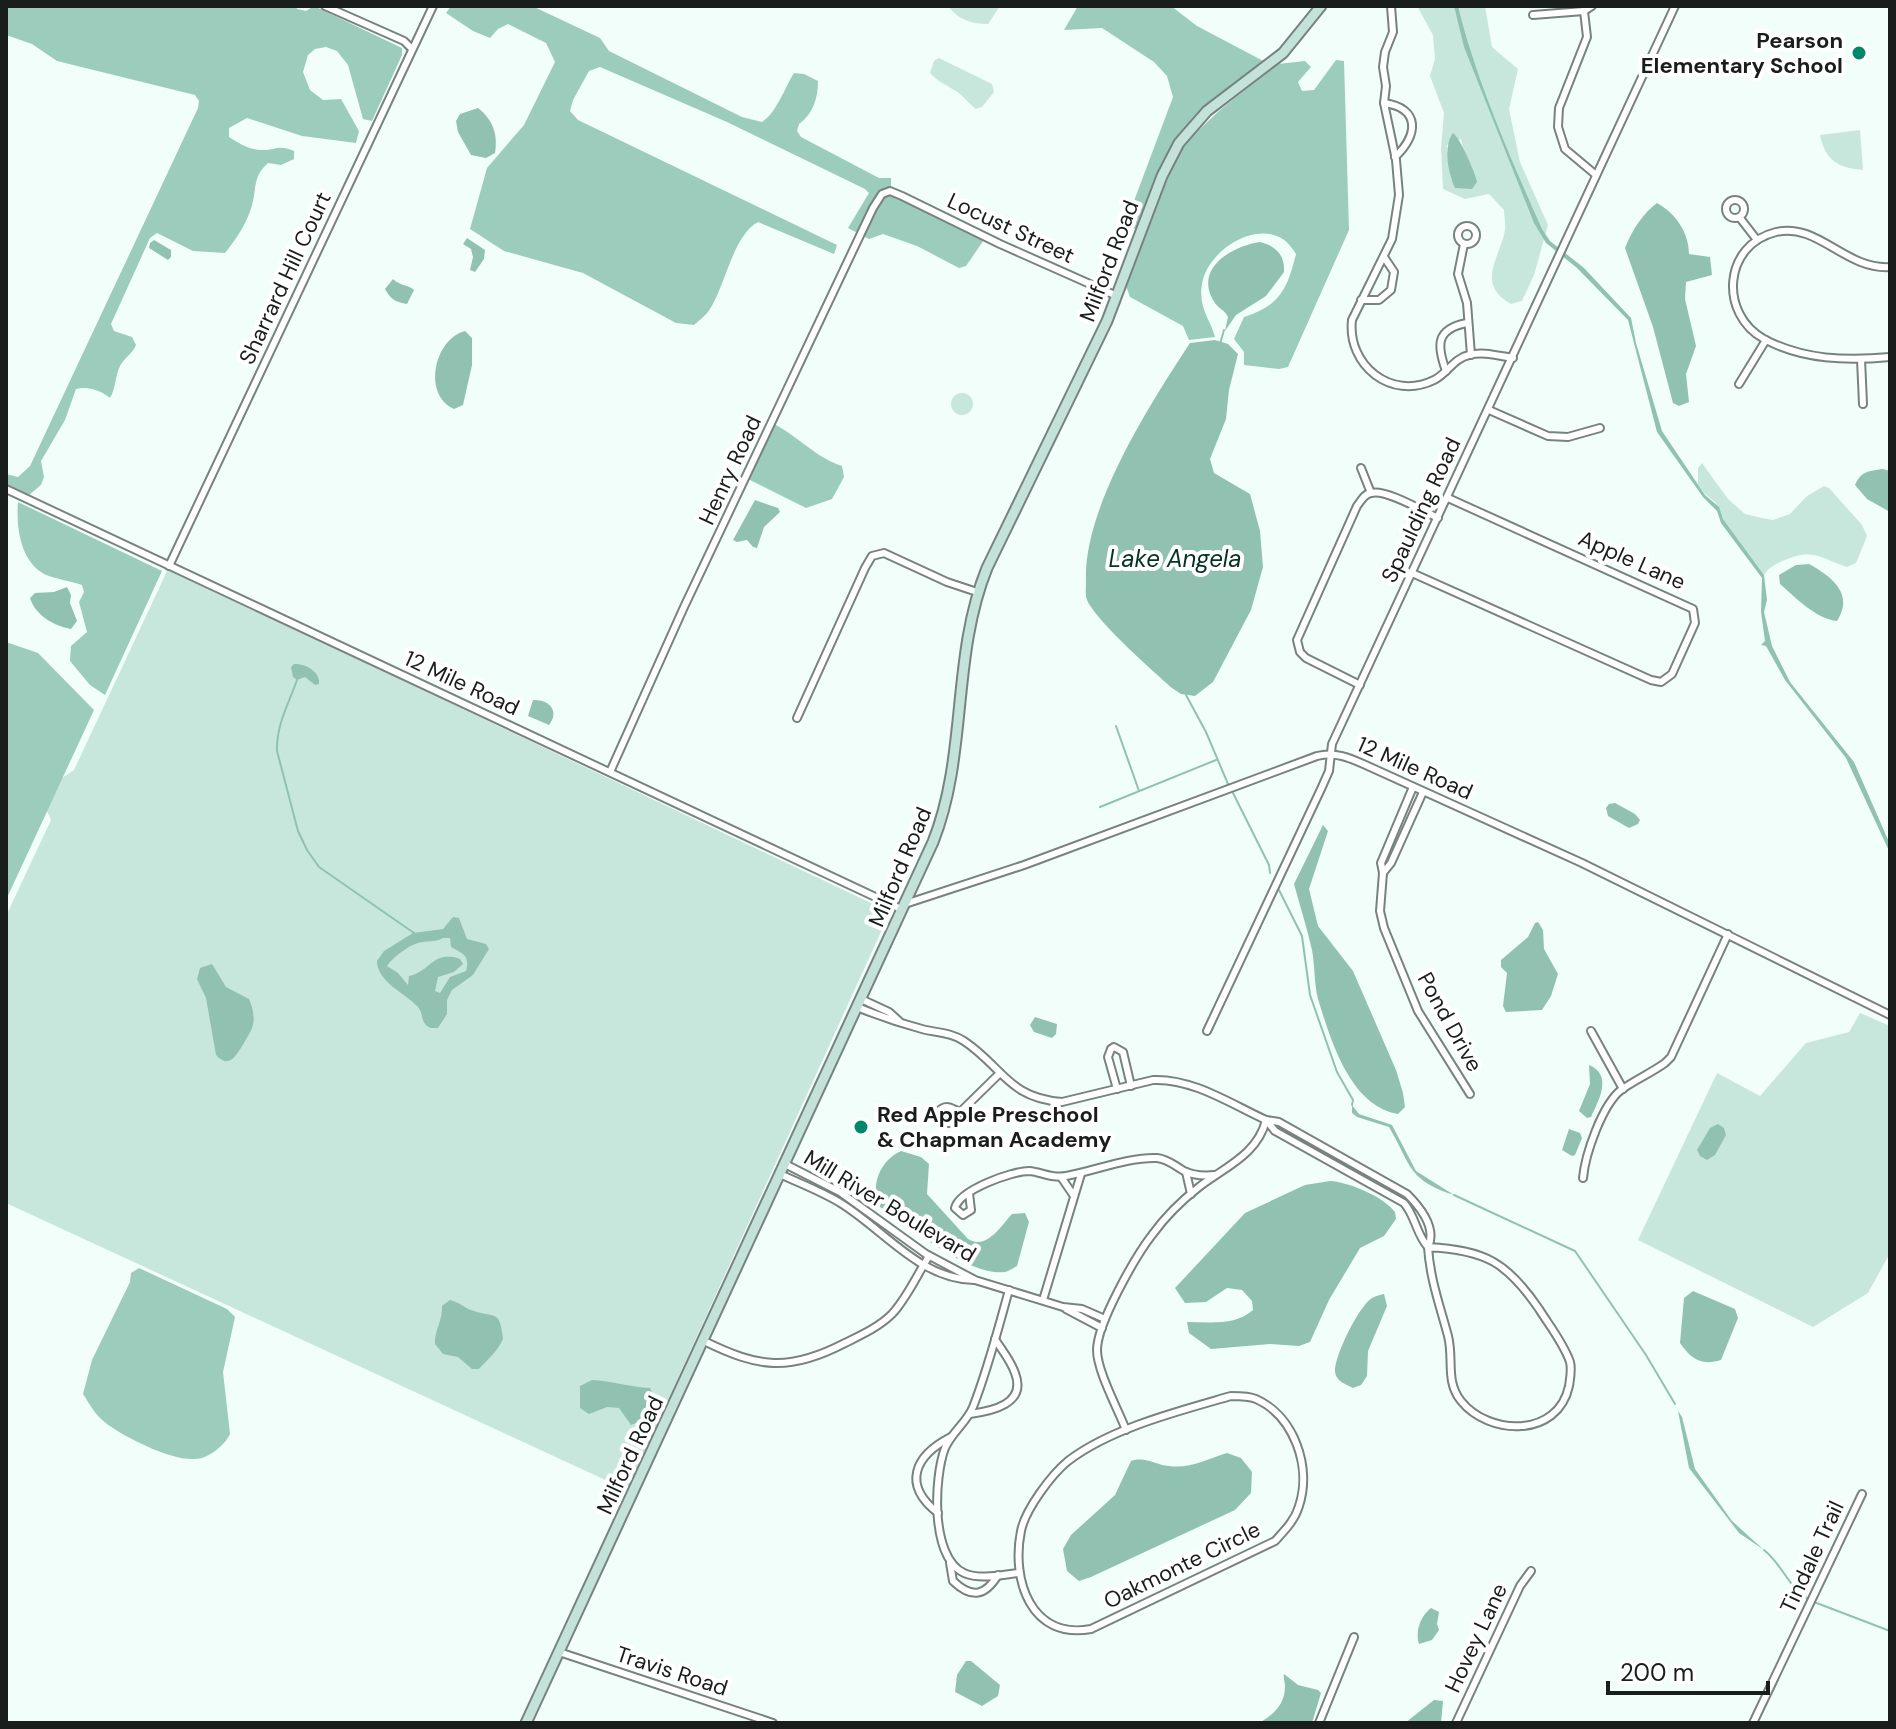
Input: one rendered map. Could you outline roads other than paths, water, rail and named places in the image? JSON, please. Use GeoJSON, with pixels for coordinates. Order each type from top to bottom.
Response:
{"type":"FeatureCollection","features":[{"type":"Feature","properties":{"kind":"street"},"geometry":{"type":"LineString","coordinates":[[325,6],[404,41],[412,49]]}},
{"type":"Feature","properties":{"kind":"street","name":"Sharrard Hill Court"},"geometry":{"type":"LineString","coordinates":[[169,566],[433,6]]}},
{"type":"Feature","properties":{"kind":"street","name":"Milford Road"},"geometry":{"type":"LineString","coordinates":[[526,1723],[933,842],[945,809],[955,754],[965,644],[977,592],[1117,296],[1162,176],[1179,143],[1207,111],[1283,53],[1321,6]]}},
{"type":"Feature","properties":{"kind":"street"},"geometry":{"type":"LineString","coordinates":[[1391,6],[1393,32],[1383,67],[1386,86],[1384,103],[1399,195],[1392,239],[1355,311],[1351,330],[1355,351],[1363,365],[1391,384],[1420,385],[1433,381],[1459,359],[1471,355],[1481,353],[1513,358]]}},
{"type":"Feature","properties":{"kind":"street"},"geometry":{"type":"LineString","coordinates":[[1533,15],[1584,11],[1592,6]]}},
{"type":"Feature","properties":{"kind":"street","name":"Spaulding Road"},"geometry":{"type":"LineString","coordinates":[[1207,1031],[1329,771],[1330,753],[1360,685],[1675,6]]}},
{"type":"Feature","properties":{"kind":"street"},"geometry":{"type":"LineString","coordinates":[[1584,11],[1587,37],[1559,108],[1558,127],[1565,149],[1596,175]]}},
{"type":"Feature","properties":{"kind":"street"},"geometry":{"type":"LineString","coordinates":[[1384,103],[1401,108],[1409,115],[1413,125],[1410,141],[1395,157]]}},
{"type":"Feature","properties":{"kind":"street","name":"Locust Street"},"geometry":{"type":"LineString","coordinates":[[890,191],[1117,296]]}},
{"type":"Feature","properties":{"kind":"street","name":"Henry Road"},"geometry":{"type":"LineString","coordinates":[[610,772],[684,607],[873,208],[882,194],[890,191]]}},
{"type":"Feature","properties":{"kind":"street"},"geometry":{"type":"LineString","coordinates":[[1740,218],[1757,240]]}},
{"type":"Feature","properties":{"kind":"street"},"geometry":{"type":"LineString","coordinates":[[1890,267],[1857,263],[1808,234],[1776,232],[1757,240],[1737,264],[1731,294],[1747,327],[1766,340],[1811,356],[1890,357]]}},
{"type":"Feature","properties":{"kind":"street"},"geometry":{"type":"LineString","coordinates":[[1464,244],[1458,274],[1467,303],[1471,355]]}},
{"type":"Feature","properties":{"kind":"street"},"geometry":{"type":"LineString","coordinates":[[1361,300],[1379,300],[1391,290],[1394,272],[1384,257]]}},
{"type":"Feature","properties":{"kind":"street"},"geometry":{"type":"LineString","coordinates":[[1446,371],[1439,353],[1439,341],[1451,328],[1467,323]]}},
{"type":"Feature","properties":{"kind":"street"},"geometry":{"type":"LineString","coordinates":[[1739,384],[1766,340]]}},
{"type":"Feature","properties":{"kind":"street"},"geometry":{"type":"LineString","coordinates":[[1861,359],[1863,404]]}},
{"type":"Feature","properties":{"kind":"street"},"geometry":{"type":"LineString","coordinates":[[1489,410],[1548,436],[1568,437],[1600,428]]}},
{"type":"Feature","properties":{"kind":"street"},"geometry":{"type":"LineString","coordinates":[[1361,468],[1371,493]]}},
{"type":"Feature","properties":{"kind":"street","name":"12 Mile Road"},"geometry":{"type":"LineString","coordinates":[[6,489],[904,907],[1330,753],[1342,755],[1582,863],[1890,1015]]}},
{"type":"Feature","properties":{"kind":"street"},"geometry":{"type":"LineString","coordinates":[[1360,685],[1306,658],[1300,652],[1297,640],[1357,506],[1371,493],[1391,496],[1438,518]]}},
{"type":"Feature","properties":{"kind":"street","name":"Apple Lane"},"geometry":{"type":"LineString","coordinates":[[1412,573],[1657,682],[1664,681],[1672,674],[1695,623],[1693,609],[1448,498]]}},
{"type":"Feature","properties":{"kind":"street"},"geometry":{"type":"LineString","coordinates":[[797,718],[872,556],[890,554],[947,582],[977,592]]}},
{"type":"Feature","properties":{"kind":"street","name":"Pond Drive"},"geometry":{"type":"LineString","coordinates":[[1413,787],[1381,863],[1380,898],[1384,928],[1418,1011],[1470,1094]]}},
{"type":"Feature","properties":{"kind":"street","name":"Pond Drive"},"geometry":{"type":"LineString","coordinates":[[1383,873],[1391,863],[1423,792]]}},
{"type":"Feature","properties":{"kind":"street"},"geometry":{"type":"LineString","coordinates":[[1397,824],[1405,827]]}},
{"type":"Feature","properties":{"kind":"street"},"geometry":{"type":"LineString","coordinates":[[1583,1178],[1585,1162],[1610,1104],[1623,1089],[1671,1057],[1728,934]]}},
{"type":"Feature","properties":{"kind":"street"},"geometry":{"type":"LineString","coordinates":[[859,1003],[889,1012],[899,1021],[925,1030],[961,1038],[1019,1091],[1048,1101],[1062,1102],[1167,1079],[1188,1084],[1266,1120],[1275,1131],[1404,1203],[1416,1218],[1421,1240],[1428,1247],[1458,1249],[1482,1255],[1503,1267],[1525,1289],[1570,1362],[1567,1392],[1546,1418],[1517,1428],[1494,1425],[1475,1415],[1461,1401],[1449,1373],[1449,1338],[1429,1271],[1428,1247]]}},
{"type":"Feature","properties":{"kind":"street"},"geometry":{"type":"LineString","coordinates":[[1591,1031],[1623,1089]]}},
{"type":"Feature","properties":{"kind":"street"},"geometry":{"type":"LineString","coordinates":[[1117,1089],[1108,1057],[1114,1047],[1123,1052],[1131,1086]]}},
{"type":"Feature","properties":{"kind":"street"},"geometry":{"type":"LineString","coordinates":[[959,1112],[1000,1073]]}},
{"type":"Feature","properties":{"kind":"street"},"geometry":{"type":"LineString","coordinates":[[1126,1430],[1096,1353],[1105,1319],[1150,1236],[1179,1203],[1254,1146],[1266,1120]]}},
{"type":"Feature","properties":{"kind":"street"},"geometry":{"type":"LineString","coordinates":[[969,1193],[1017,1173],[1034,1172],[1061,1177],[1141,1159],[1155,1158],[1172,1163],[1186,1172],[1215,1175]]}},
{"type":"Feature","properties":{"kind":"street","name":"Mill River Boulevard"},"geometry":{"type":"LineString","coordinates":[[785,1164],[840,1192],[929,1256],[975,1280],[1063,1307],[1102,1328]]}},
{"type":"Feature","properties":{"kind":"street"},"geometry":{"type":"LineString","coordinates":[[1186,1172],[1191,1194]]}},
{"type":"Feature","properties":{"kind":"street"},"geometry":{"type":"LineString","coordinates":[[1043,1300],[1081,1173]]}},
{"type":"Feature","properties":{"kind":"street","name":"Mill River Boulevard"},"geometry":{"type":"LineString","coordinates":[[780,1174],[840,1202],[924,1265],[943,1275],[975,1280]]}},
{"type":"Feature","properties":{"kind":"street"},"geometry":{"type":"LineString","coordinates":[[1061,1177],[1074,1196]]}},
{"type":"Feature","properties":{"kind":"street"},"geometry":{"type":"LineString","coordinates":[[704,1341],[753,1362],[801,1362],[856,1338],[890,1316],[929,1256]]}},
{"type":"Feature","properties":{"kind":"street"},"geometry":{"type":"LineString","coordinates":[[998,1575],[988,1589],[971,1593],[953,1581],[950,1563],[943,1550],[939,1514],[940,1464],[951,1437],[970,1414],[1009,1290]]}},
{"type":"Feature","properties":{"kind":"street","name":"Mill River Boulevard"},"geometry":{"type":"LineString","coordinates":[[1063,1307],[1082,1309],[1105,1319]]}},
{"type":"Feature","properties":{"kind":"street"},"geometry":{"type":"LineString","coordinates":[[970,1414],[1000,1409],[1011,1399],[1015,1390],[1016,1374],[995,1339]]}},
{"type":"Feature","properties":{"kind":"street","name":"Oakmonte Circle"},"geometry":{"type":"LineString","coordinates":[[1231,1396],[1253,1397],[1273,1409],[1290,1427],[1305,1474],[1300,1505],[1292,1522],[1275,1541],[1091,1629],[1079,1631],[1056,1627],[1042,1618],[1030,1603],[1018,1573],[1021,1528],[1039,1493],[1066,1463],[1096,1443],[1126,1430],[1231,1396]]}},
{"type":"Feature","properties":{"kind":"street"},"geometry":{"type":"LineString","coordinates":[[939,1514],[919,1492],[916,1480],[922,1459],[933,1446],[951,1437]]}},
{"type":"Feature","properties":{"kind":"street","name":"Tindale Trail"},"geometry":{"type":"LineString","coordinates":[[1753,1723],[1862,1494]]}},
{"type":"Feature","properties":{"kind":"street"},"geometry":{"type":"LineString","coordinates":[[950,1563],[976,1577],[1018,1573]]}},
{"type":"Feature","properties":{"kind":"street","name":"Hovey Lane"},"geometry":{"type":"LineString","coordinates":[[1456,1723],[1520,1586],[1531,1571]]}},
{"type":"Feature","properties":{"kind":"street"},"geometry":{"type":"LineString","coordinates":[[1319,1723],[1354,1637]]}},
{"type":"Feature","properties":{"kind":"street","name":"Travis Road"},"geometry":{"type":"LineString","coordinates":[[559,1652],[773,1723]]}},
{"type":"Feature","properties":{"kind":"water"},"geometry":{"type":"Polygon","coordinates":[[[1454,6],[1458,6],[1484,91],[1542,229],[1550,241],[1584,268],[1631,318],[1662,431],[1705,495],[1719,507],[1723,519],[1764,575],[1767,600],[1764,612],[1772,646],[1790,682],[1854,762],[1889,842],[1890,853],[1846,758],[1785,680],[1766,646],[1761,645],[1765,641],[1761,612],[1762,578],[1721,523],[1717,511],[1703,497],[1657,432],[1628,320],[1577,268],[1546,243],[1534,223],[1464,47],[1454,6]]]}},
{"type":"Feature","properties":{"kind":"water"},"geometry":{"type":"Polygon","coordinates":[[[478,108],[491,123],[496,140],[495,153],[486,158],[471,155],[458,132],[456,121],[460,114],[478,108]]]}},
{"type":"Feature","properties":{"kind":"water"},"geometry":{"type":"Polygon","coordinates":[[[1453,133],[1476,177],[1477,182],[1472,189],[1455,188],[1452,182],[1447,152],[1453,133]]]}},
{"type":"Feature","properties":{"kind":"water"},"geometry":{"type":"Polygon","coordinates":[[[1657,203],[1680,224],[1687,238],[1689,254],[1710,257],[1712,275],[1686,282],[1685,299],[1696,346],[1686,374],[1689,402],[1679,406],[1673,403],[1653,327],[1625,248],[1638,223],[1657,203]]]}},
{"type":"Feature","properties":{"kind":"water"},"geometry":{"type":"Polygon","coordinates":[[[467,238],[485,250],[484,259],[475,272],[470,270],[471,249],[463,244],[467,238]]]}},
{"type":"Feature","properties":{"kind":"water"},"geometry":{"type":"Polygon","coordinates":[[[154,240],[171,250],[168,260],[149,248],[154,240]]]}},
{"type":"Feature","properties":{"kind":"water"},"geometry":{"type":"Polygon","coordinates":[[[1260,242],[1278,252],[1284,272],[1266,296],[1236,315],[1225,331],[1228,317],[1215,303],[1208,280],[1218,261],[1227,254],[1260,242]]]}},
{"type":"Feature","properties":{"kind":"water"},"geometry":{"type":"Polygon","coordinates":[[[393,279],[414,290],[407,304],[394,300],[385,289],[393,279]]]}},
{"type":"Feature","properties":{"kind":"water"},"geometry":{"type":"Polygon","coordinates":[[[465,331],[472,338],[472,365],[463,405],[454,409],[444,402],[438,392],[436,368],[446,345],[454,336],[465,331]]]}},
{"type":"Feature","properties":{"kind":"water","name":"Lake Angela"},"geometry":{"type":"Polygon","coordinates":[[[1215,340],[1228,344],[1238,354],[1226,419],[1210,459],[1214,473],[1250,494],[1260,531],[1263,567],[1251,610],[1213,682],[1195,696],[1181,694],[1172,688],[1113,633],[1087,600],[1086,581],[1095,522],[1107,490],[1139,426],[1190,343],[1215,340]]]}},
{"type":"Feature","properties":{"kind":"water"},"geometry":{"type":"Polygon","coordinates":[[[1883,469],[1890,471],[1890,512],[1867,499],[1855,485],[1863,474],[1883,469]]]}},
{"type":"Feature","properties":{"kind":"water"},"geometry":{"type":"Polygon","coordinates":[[[755,500],[778,508],[780,512],[764,527],[757,548],[747,540],[733,540],[755,500]]]}},
{"type":"Feature","properties":{"kind":"water"},"geometry":{"type":"Polygon","coordinates":[[[1809,564],[1832,580],[1842,594],[1842,611],[1837,621],[1814,612],[1780,584],[1779,575],[1796,565],[1809,564]]]}},
{"type":"Feature","properties":{"kind":"water"},"geometry":{"type":"Polygon","coordinates":[[[67,587],[77,621],[71,629],[46,619],[36,610],[30,598],[35,593],[54,592],[67,587]]]}},
{"type":"Feature","properties":{"kind":"water"},"geometry":{"type":"Polygon","coordinates":[[[294,664],[311,669],[319,684],[315,685],[305,677],[297,680],[293,677],[291,667],[294,664]]]}},
{"type":"Feature","properties":{"kind":"water"},"geometry":{"type":"Polygon","coordinates":[[[533,700],[551,707],[553,715],[549,725],[528,716],[533,700]]]}},
{"type":"Feature","properties":{"kind":"water"},"geometry":{"type":"Polygon","coordinates":[[[1615,803],[1635,814],[1640,820],[1638,824],[1629,828],[1608,816],[1606,808],[1615,803]]]}},
{"type":"Feature","properties":{"kind":"water"},"geometry":{"type":"Polygon","coordinates":[[[1323,825],[1328,831],[1309,889],[1318,926],[1353,971],[1396,1070],[1405,1107],[1398,1114],[1367,1099],[1355,1085],[1336,1052],[1318,999],[1312,950],[1294,884],[1323,825]]]}},
{"type":"Feature","properties":{"kind":"water"},"geometry":{"type":"Polygon","coordinates":[[[453,917],[459,918],[467,939],[486,944],[489,949],[473,975],[452,990],[447,1000],[447,1014],[438,1028],[431,1028],[424,1023],[418,1007],[382,975],[377,961],[384,951],[413,933],[443,929],[453,917]],[[450,938],[414,944],[387,966],[408,985],[409,976],[438,959],[460,959],[463,964],[454,972],[438,977],[435,991],[440,993],[450,977],[466,971],[467,966],[465,956],[451,947],[450,938]]]}},
{"type":"Feature","properties":{"kind":"water"},"geometry":{"type":"Polygon","coordinates":[[[1538,922],[1543,930],[1544,949],[1558,974],[1551,996],[1542,1010],[1506,1012],[1503,1006],[1507,973],[1501,967],[1501,960],[1528,937],[1538,922]]]}},
{"type":"Feature","properties":{"kind":"water"},"geometry":{"type":"Polygon","coordinates":[[[212,964],[226,987],[249,999],[253,1011],[251,1030],[229,1061],[216,1055],[206,998],[197,979],[200,968],[212,964]]]}},
{"type":"Feature","properties":{"kind":"water"},"geometry":{"type":"Polygon","coordinates":[[[1035,1017],[1057,1024],[1056,1034],[1052,1038],[1034,1032],[1030,1025],[1035,1017]]]}},
{"type":"Feature","properties":{"kind":"water"},"geometry":{"type":"Polygon","coordinates":[[[1589,1065],[1601,1075],[1602,1088],[1591,1117],[1587,1118],[1579,1111],[1590,1084],[1589,1065]]]}},
{"type":"Feature","properties":{"kind":"water"},"geometry":{"type":"Polygon","coordinates":[[[1352,1105],[1359,1114],[1392,1125],[1416,1171],[1454,1195],[1419,1177],[1389,1127],[1357,1117],[1352,1113],[1352,1105]]]}},
{"type":"Feature","properties":{"kind":"water"},"geometry":{"type":"Polygon","coordinates":[[[1718,1124],[1724,1128],[1726,1135],[1715,1155],[1707,1160],[1697,1150],[1710,1128],[1718,1124]]]}},
{"type":"Feature","properties":{"kind":"water"},"geometry":{"type":"Polygon","coordinates":[[[1569,1129],[1580,1133],[1582,1138],[1572,1156],[1562,1150],[1569,1129]]]}},
{"type":"Feature","properties":{"kind":"water"},"geometry":{"type":"Polygon","coordinates":[[[901,1151],[921,1157],[929,1164],[927,1194],[968,1239],[981,1242],[998,1231],[1012,1214],[1025,1213],[1029,1222],[1017,1266],[1005,1272],[975,1267],[957,1259],[880,1207],[876,1191],[878,1175],[887,1161],[901,1151]]]}},
{"type":"Feature","properties":{"kind":"water"},"geometry":{"type":"Polygon","coordinates":[[[1330,1181],[1347,1184],[1375,1196],[1390,1206],[1396,1219],[1384,1236],[1360,1248],[1329,1300],[1310,1342],[1299,1346],[1270,1344],[1211,1349],[1189,1333],[1187,1322],[1238,1319],[1253,1310],[1252,1301],[1242,1290],[1227,1288],[1206,1302],[1185,1303],[1175,1288],[1245,1213],[1305,1185],[1330,1181]]]}},
{"type":"Feature","properties":{"kind":"water"},"geometry":{"type":"Polygon","coordinates":[[[1693,1291],[1735,1309],[1738,1318],[1721,1360],[1697,1360],[1680,1343],[1684,1298],[1693,1291]]]}},
{"type":"Feature","properties":{"kind":"water"},"geometry":{"type":"Polygon","coordinates":[[[1384,1294],[1387,1306],[1368,1351],[1367,1376],[1361,1385],[1353,1388],[1337,1378],[1335,1372],[1339,1355],[1361,1311],[1372,1298],[1384,1294]]]}},
{"type":"Feature","properties":{"kind":"water"},"geometry":{"type":"Polygon","coordinates":[[[450,1300],[496,1317],[500,1323],[503,1339],[479,1369],[472,1369],[458,1357],[443,1354],[435,1344],[442,1306],[450,1300]]]}},
{"type":"Feature","properties":{"kind":"water"},"geometry":{"type":"Polygon","coordinates":[[[592,1380],[650,1388],[654,1396],[644,1410],[641,1421],[631,1425],[619,1408],[607,1407],[589,1414],[580,1408],[580,1386],[592,1380]]]}},
{"type":"Feature","properties":{"kind":"water"},"geometry":{"type":"Polygon","coordinates":[[[1678,1411],[1695,1469],[1732,1521],[1764,1550],[1739,1533],[1689,1468],[1678,1411]]]}},
{"type":"Feature","properties":{"kind":"water"},"geometry":{"type":"Polygon","coordinates":[[[1227,1453],[1241,1458],[1252,1472],[1251,1493],[1235,1510],[1091,1577],[1079,1581],[1067,1571],[1063,1549],[1071,1535],[1115,1495],[1131,1461],[1176,1467],[1227,1453]]]}},
{"type":"Feature","properties":{"kind":"water"},"geometry":{"type":"Polygon","coordinates":[[[1431,1608],[1439,1612],[1439,1630],[1432,1640],[1419,1644],[1420,1624],[1431,1608]]]}},
{"type":"Feature","properties":{"kind":"water"},"geometry":{"type":"Polygon","coordinates":[[[966,1661],[971,1661],[1000,1685],[998,1696],[982,1706],[955,1692],[957,1675],[966,1661]]]}},
{"type":"Feature","properties":{"kind":"water"},"geometry":{"type":"Polygon","coordinates":[[[1284,1674],[1298,1685],[1321,1693],[1312,1723],[1259,1723],[1280,1704],[1285,1686],[1284,1674]]]}},
{"type":"Feature","properties":{"kind":"water"},"geometry":{"type":"Polygon","coordinates":[[[1434,1700],[1443,1701],[1441,1723],[1405,1723],[1434,1700]]]}},
{"type":"Feature","properties":{"kind":"waterway"},"geometry":{"type":"LineString","coordinates":[[1220,344],[1224,330]]}},
{"type":"Feature","properties":{"kind":"waterway"},"geometry":{"type":"LineString","coordinates":[[297,680],[281,723],[277,751],[298,831],[319,867],[414,933]]}},
{"type":"Feature","properties":{"kind":"waterway"},"geometry":{"type":"LineString","coordinates":[[1186,695],[1228,784]]}},
{"type":"Feature","properties":{"kind":"waterway"},"geometry":{"type":"LineString","coordinates":[[1116,726],[1139,791]]}},
{"type":"Feature","properties":{"kind":"waterway"},"geometry":{"type":"LineString","coordinates":[[1100,807],[1216,760]]}},
{"type":"Feature","properties":{"kind":"waterway"},"geometry":{"type":"LineString","coordinates":[[1233,793],[1269,865],[1270,873]]}},
{"type":"Feature","properties":{"kind":"waterway"},"geometry":{"type":"LineString","coordinates":[[1279,890],[1302,936],[1310,995],[1337,1072],[1353,1100],[1352,1105]]}},
{"type":"Feature","properties":{"kind":"waterway"},"geometry":{"type":"LineString","coordinates":[[1454,1195],[1575,1251],[1646,1355],[1675,1404]]}},
{"type":"Feature","properties":{"kind":"waterway"},"geometry":{"type":"LineString","coordinates":[[1764,1550],[1808,1599]]}},
{"type":"Feature","properties":{"kind":"waterway"},"geometry":{"type":"LineString","coordinates":[[1814,1602],[1890,1631]]}},
{"type":"Feature","properties":{"kind":"place","name":"Pearson Elementary School"},"geometry":{"type":"Point","coordinates":[1859,53]}},
{"type":"Feature","properties":{"kind":"place","name":"Red Apple Preschool & Chapman Academy"},"geometry":{"type":"Point","coordinates":[861,1127]}}]}
